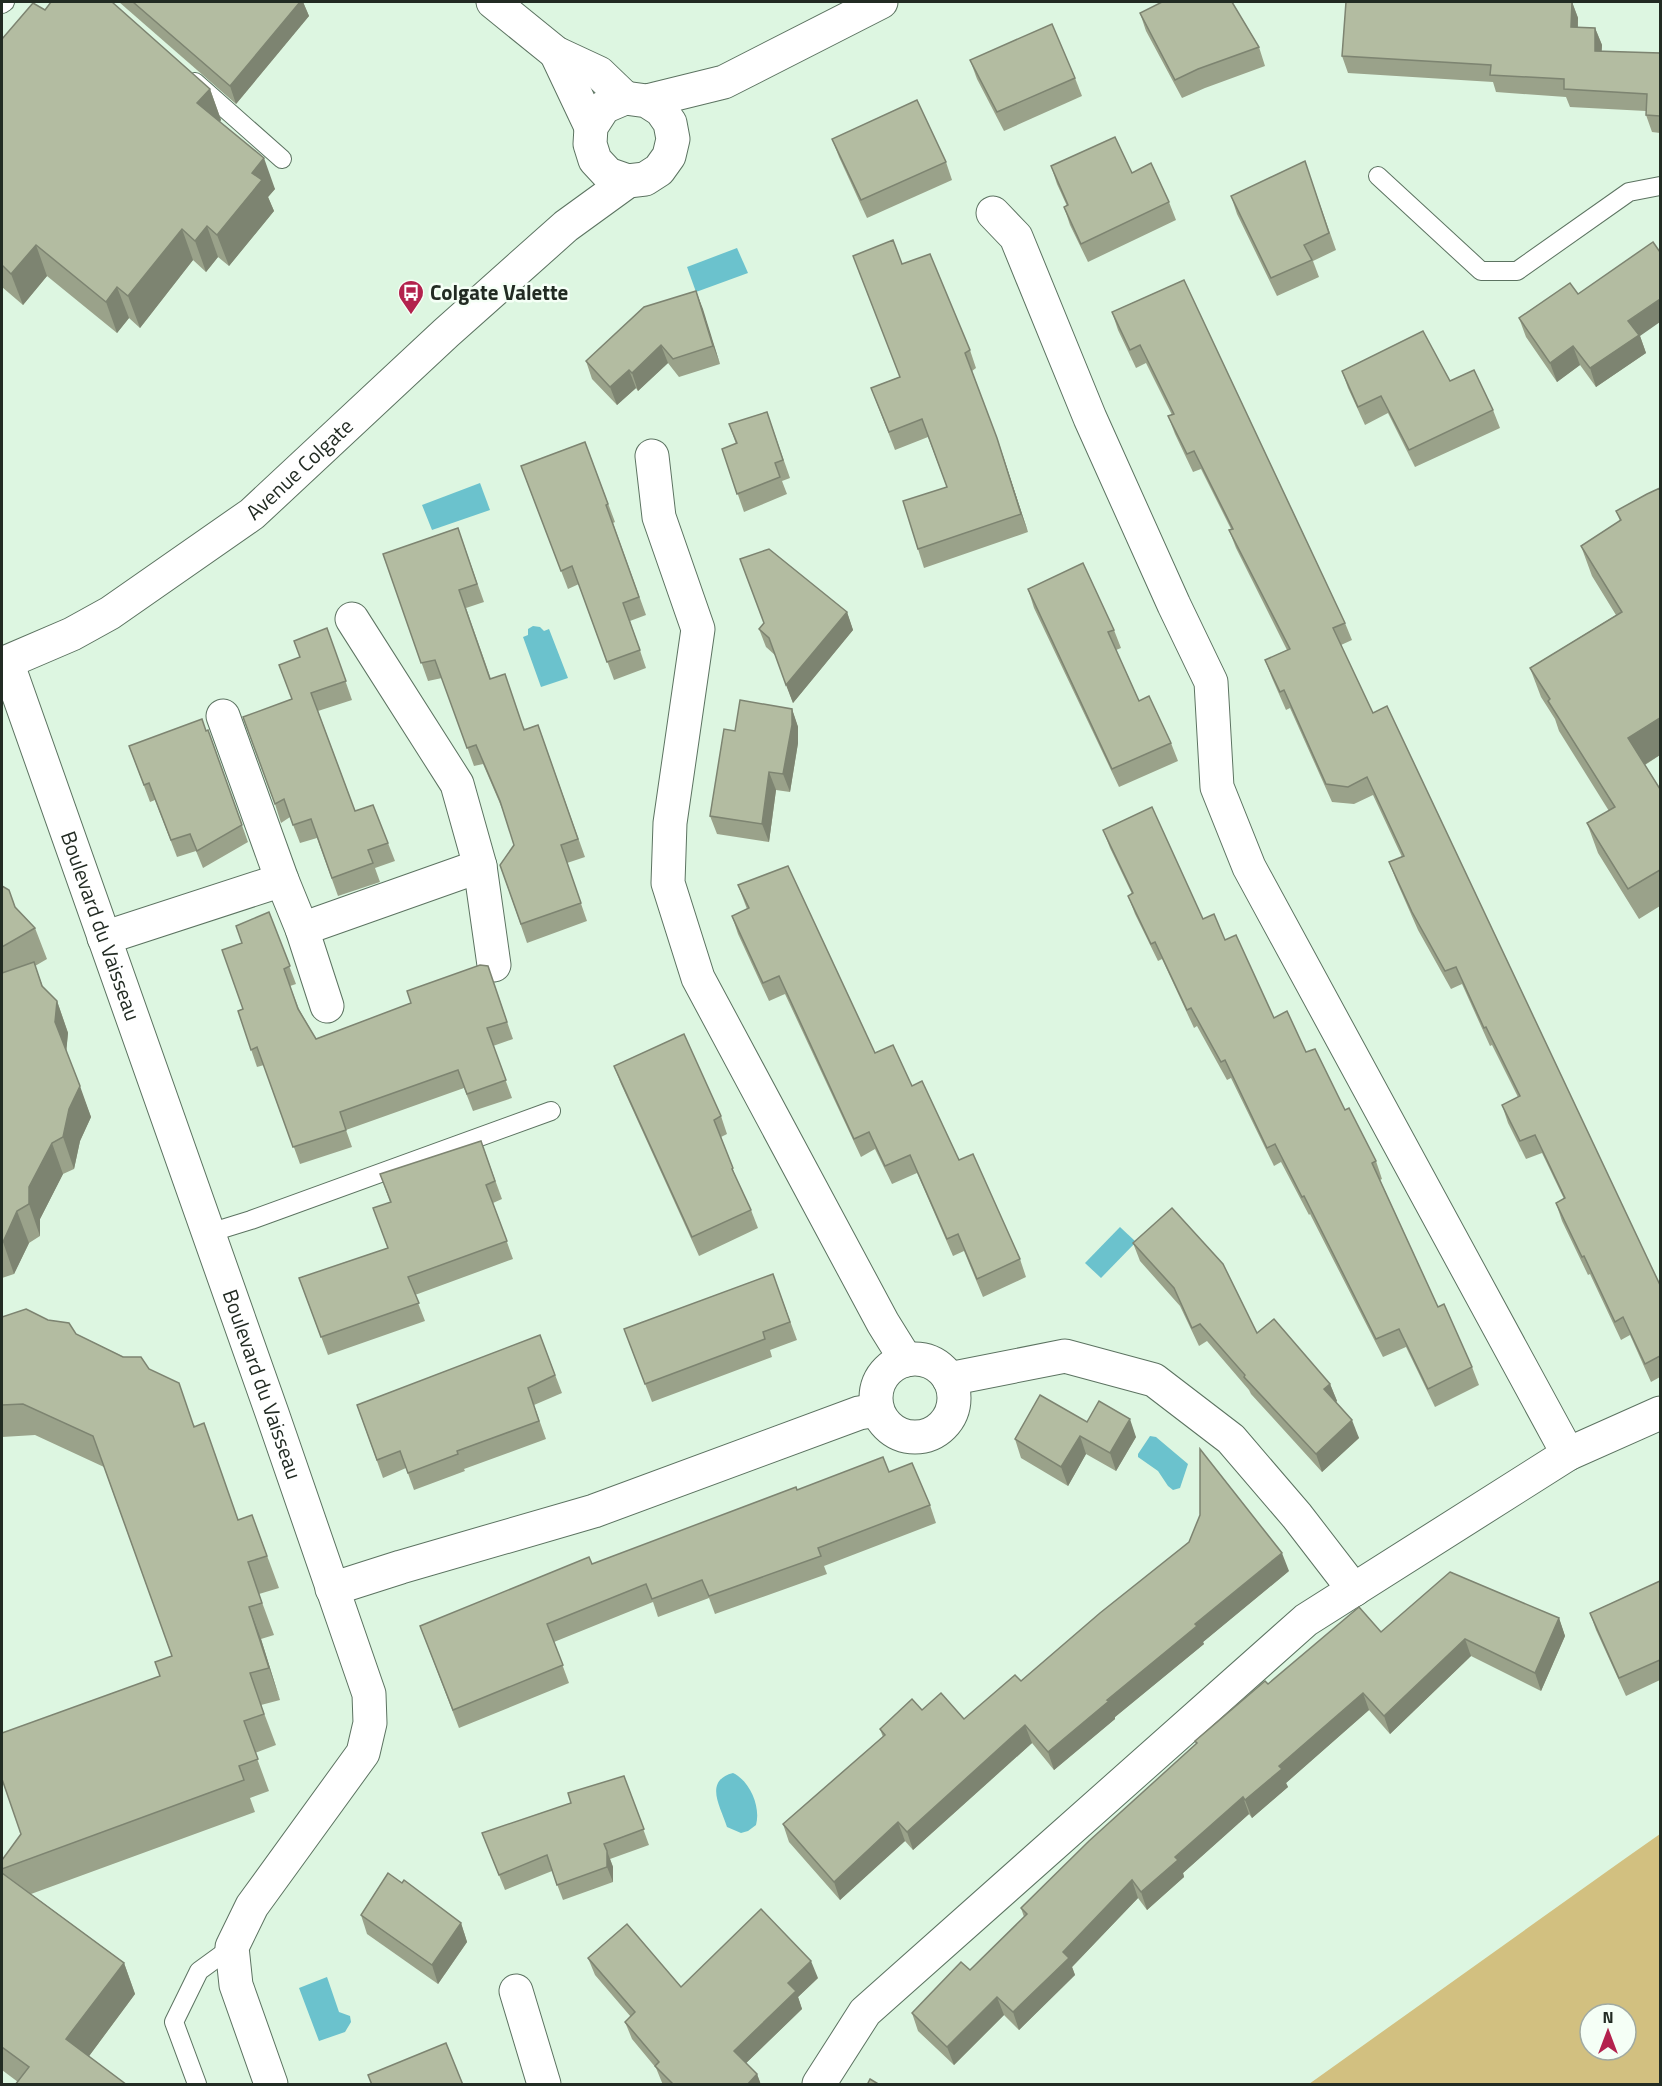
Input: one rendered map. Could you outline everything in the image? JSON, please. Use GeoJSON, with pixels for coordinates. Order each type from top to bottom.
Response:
{"type":"FeatureCollection","features":[{"type":"Feature","properties":{"kind":"street"},"geometry":{"type":"LineString","coordinates":[[493,2],[556,54],[599,73],[636,100],[661,110],[670,123],[673,139]]}},
{"type":"Feature","properties":{"kind":"street","name":"Avenue Colgate"},"geometry":{"type":"LineString","coordinates":[[566,226],[594,160],[590,144],[591,127],[604,107],[724,82],[881,2]]}},
{"type":"Feature","properties":{"kind":"street"},"geometry":{"type":"LineString","coordinates":[[556,54],[591,127]]}},
{"type":"Feature","properties":{"kind":"street","name":"Avenue Colgate"},"geometry":{"type":"LineString","coordinates":[[4,663],[72,634],[110,613],[252,514],[446,333],[566,226],[628,181],[645,179],[659,170],[669,156],[673,139],[724,82]]}},
{"type":"Feature","properties":{"kind":"street"},"geometry":{"type":"LineString","coordinates":[[594,160],[608,174],[628,181]]}},
{"type":"Feature","properties":{"kind":"street"},"geometry":{"type":"LineString","coordinates":[[993,213],[1017,237],[1090,418],[1211,682],[1217,787],[1249,867],[1568,1454]]}},
{"type":"Feature","properties":{"kind":"street"},"geometry":{"type":"LineString","coordinates":[[652,456],[659,518],[698,629],[670,823],[668,884],[698,978],[883,1323],[906,1360]]}},
{"type":"Feature","properties":{"kind":"street"},"geometry":{"type":"LineString","coordinates":[[352,619],[457,784],[480,866],[494,965]]}},
{"type":"Feature","properties":{"kind":"street","name":"Boulevard du Vaisseau"},"geometry":{"type":"LineString","coordinates":[[4,663],[209,1233],[369,1694],[370,1723],[363,1753],[252,1905],[232,1947]]}},
{"type":"Feature","properties":{"kind":"street"},"geometry":{"type":"LineString","coordinates":[[223,716],[302,929],[327,1006]]}},
{"type":"Feature","properties":{"kind":"street"},"geometry":{"type":"LineString","coordinates":[[302,929],[480,866]]}},
{"type":"Feature","properties":{"kind":"street"},"geometry":{"type":"LineString","coordinates":[[104,938],[282,880]]}},
{"type":"Feature","properties":{"kind":"street"},"geometry":{"type":"LineString","coordinates":[[949,1378],[1065,1356],[1154,1380],[1231,1439],[1297,1516],[1353,1590]]}},
{"type":"Feature","properties":{"kind":"street"},"geometry":{"type":"LineString","coordinates":[[922,1359],[934,1363],[949,1378],[954,1391],[953,1409],[940,1427],[930,1433],[921,1436],[907,1436],[889,1427],[877,1410],[876,1391],[881,1377],[890,1367],[906,1360],[922,1359]]}},
{"type":"Feature","properties":{"kind":"street"},"geometry":{"type":"LineString","coordinates":[[332,1589],[594,1511],[859,1413],[877,1410]]}},
{"type":"Feature","properties":{"kind":"street"},"geometry":{"type":"LineString","coordinates":[[819,2085],[865,2012],[1306,1620],[1568,1454],[1660,1413]]}},
{"type":"Feature","properties":{"kind":"street"},"geometry":{"type":"LineString","coordinates":[[232,1947],[236,1985],[271,2085]]}},
{"type":"Feature","properties":{"kind":"street"},"geometry":{"type":"LineString","coordinates":[[516,1991],[544,2085]]}},
{"type":"Feature","properties":{"kind":"lane"},"geometry":{"type":"LineString","coordinates":[[184,72],[282,159]]}},
{"type":"Feature","properties":{"kind":"lane"},"geometry":{"type":"LineString","coordinates":[[1378,177],[1481,271],[1517,271],[1629,192],[1660,186]]}},
{"type":"Feature","properties":{"kind":"lane"},"geometry":{"type":"LineString","coordinates":[[209,1233],[251,1220],[551,1111]]}},
{"type":"Feature","properties":{"kind":"lane"},"geometry":{"type":"LineString","coordinates":[[197,2085],[174,2022],[199,1971],[232,1947]]}},
{"type":"Feature","properties":{"kind":"shaded area"},"geometry":{"type":"Polygon","coordinates":[[[1660,1834],[1660,2084],[1309,2084],[1660,1834]]]}},
{"type":"Feature","properties":{"kind":"water"},"geometry":{"type":"Polygon","coordinates":[[[737,248],[748,273],[696,292],[687,267],[737,248]]]}},
{"type":"Feature","properties":{"kind":"water"},"geometry":{"type":"Polygon","coordinates":[[[480,483],[490,510],[432,530],[422,505],[480,483]]]}},
{"type":"Feature","properties":{"kind":"water"},"geometry":{"type":"Polygon","coordinates":[[[533,626],[540,627],[544,631],[549,629],[568,678],[541,687],[523,637],[528,635],[528,629],[533,626]]]}},
{"type":"Feature","properties":{"kind":"water"},"geometry":{"type":"Polygon","coordinates":[[[1120,1227],[1136,1242],[1101,1278],[1085,1263],[1120,1227]]]}},
{"type":"Feature","properties":{"kind":"water"},"geometry":{"type":"Polygon","coordinates":[[[1150,1436],[1156,1437],[1188,1464],[1180,1488],[1173,1490],[1158,1471],[1138,1457],[1150,1436]]]}},
{"type":"Feature","properties":{"kind":"water"},"geometry":{"type":"Polygon","coordinates":[[[733,1773],[749,1788],[757,1810],[756,1825],[741,1833],[727,1827],[716,1796],[719,1782],[733,1773]]]}},
{"type":"Feature","properties":{"kind":"water"},"geometry":{"type":"Polygon","coordinates":[[[327,1977],[339,2012],[350,2016],[351,2022],[345,2032],[319,2041],[299,1988],[327,1977]]]}},
{"type":"Feature","properties":{"kind":"building"},"geometry":{"type":"Polygon","coordinates":[[[51,2],[112,2],[210,89],[197,103],[264,158],[252,173],[262,180],[217,235],[207,226],[195,241],[182,229],[128,296],[117,287],[106,302],[36,245],[11,274],[2,265],[2,39],[33,3],[45,10],[51,2]]]}},
{"type":"Feature","properties":{"kind":"building"},"geometry":{"type":"Polygon","coordinates":[[[133,2],[300,2],[230,86],[133,2]]]}},
{"type":"Feature","properties":{"kind":"building"},"geometry":{"type":"Polygon","coordinates":[[[1162,2],[1232,2],[1259,47],[1198,69],[1175,80],[1140,13],[1162,2]]]}},
{"type":"Feature","properties":{"kind":"building"},"geometry":{"type":"Polygon","coordinates":[[[1346,2],[1572,2],[1571,27],[1595,28],[1595,51],[1660,53],[1660,116],[1646,115],[1647,94],[1564,89],[1564,79],[1490,75],[1491,65],[1342,56],[1346,2]]]}},
{"type":"Feature","properties":{"kind":"building"},"geometry":{"type":"Polygon","coordinates":[[[1052,24],[1075,78],[997,112],[970,60],[1052,24]]]}},
{"type":"Feature","properties":{"kind":"building"},"geometry":{"type":"Polygon","coordinates":[[[917,100],[946,162],[861,200],[832,139],[917,100]]]}},
{"type":"Feature","properties":{"kind":"building"},"geometry":{"type":"Polygon","coordinates":[[[1115,137],[1132,173],[1151,163],[1169,202],[1081,244],[1064,207],[1068,205],[1051,166],[1115,137]]]}},
{"type":"Feature","properties":{"kind":"building"},"geometry":{"type":"Polygon","coordinates":[[[1305,161],[1329,233],[1304,245],[1312,260],[1271,278],[1231,196],[1305,161]]]}},
{"type":"Feature","properties":{"kind":"building"},"geometry":{"type":"Polygon","coordinates":[[[893,240],[902,264],[930,254],[970,350],[965,353],[997,438],[1021,514],[918,549],[903,501],[947,487],[922,419],[889,432],[871,388],[900,377],[853,256],[893,240]]]}},
{"type":"Feature","properties":{"kind":"building"},"geometry":{"type":"Polygon","coordinates":[[[1653,242],[1660,252],[1660,299],[1628,321],[1639,335],[1590,368],[1573,346],[1550,363],[1519,318],[1570,283],[1578,294],[1653,242]]]}},
{"type":"Feature","properties":{"kind":"building"},"geometry":{"type":"Polygon","coordinates":[[[1184,280],[1345,623],[1333,628],[1373,713],[1387,706],[1660,1285],[1660,1356],[1645,1364],[1623,1317],[1615,1322],[1556,1203],[1565,1198],[1535,1135],[1520,1141],[1502,1105],[1520,1096],[1486,1027],[1484,1028],[1456,967],[1445,971],[1412,912],[1389,862],[1404,856],[1367,777],[1348,787],[1326,784],[1284,690],[1280,692],[1265,660],[1290,649],[1229,530],[1233,529],[1194,451],[1187,454],[1168,416],[1174,414],[1140,345],[1130,350],[1112,312],[1184,280]]]}},
{"type":"Feature","properties":{"kind":"building"},"geometry":{"type":"Polygon","coordinates":[[[696,291],[713,346],[673,359],[661,345],[632,373],[629,370],[610,387],[586,361],[644,307],[696,291]]]}},
{"type":"Feature","properties":{"kind":"building"},"geometry":{"type":"Polygon","coordinates":[[[1423,331],[1450,381],[1474,370],[1493,410],[1409,450],[1381,396],[1358,407],[1342,371],[1423,331]]]}},
{"type":"Feature","properties":{"kind":"building"},"geometry":{"type":"Polygon","coordinates":[[[767,412],[783,460],[775,463],[780,477],[737,494],[722,449],[737,443],[729,424],[767,412]]]}},
{"type":"Feature","properties":{"kind":"building"},"geometry":{"type":"Polygon","coordinates":[[[585,442],[639,597],[623,603],[640,650],[607,662],[572,566],[561,571],[521,466],[585,442]]]}},
{"type":"Feature","properties":{"kind":"building"},"geometry":{"type":"Polygon","coordinates":[[[1660,488],[1660,718],[1628,738],[1660,789],[1660,870],[1628,889],[1587,823],[1615,807],[1548,701],[1550,699],[1530,668],[1622,612],[1581,546],[1621,520],[1616,511],[1660,488]]]}},
{"type":"Feature","properties":{"kind":"building"},"geometry":{"type":"Polygon","coordinates":[[[458,528],[477,584],[459,590],[490,679],[505,674],[524,730],[538,725],[578,839],[561,845],[581,903],[521,924],[500,865],[514,845],[500,801],[476,745],[467,748],[435,660],[421,663],[383,554],[458,528]]]}},
{"type":"Feature","properties":{"kind":"building"},"geometry":{"type":"Polygon","coordinates":[[[769,549],[847,612],[786,685],[769,638],[759,629],[764,623],[740,559],[769,549]]]}},
{"type":"Feature","properties":{"kind":"building"},"geometry":{"type":"Polygon","coordinates":[[[1083,563],[1114,630],[1108,632],[1139,701],[1149,696],[1171,743],[1112,769],[1028,589],[1083,563]]]}},
{"type":"Feature","properties":{"kind":"building"},"geometry":{"type":"Polygon","coordinates":[[[327,628],[346,681],[311,693],[355,811],[373,805],[388,843],[368,850],[373,863],[332,878],[311,819],[293,825],[284,799],[275,804],[243,717],[292,699],[279,665],[300,657],[294,641],[327,628]]]}},
{"type":"Feature","properties":{"kind":"building"},"geometry":{"type":"Polygon","coordinates":[[[740,700],[792,709],[792,725],[783,774],[769,772],[762,824],[710,816],[724,729],[735,731],[740,700]]]}},
{"type":"Feature","properties":{"kind":"building"},"geometry":{"type":"Polygon","coordinates":[[[202,719],[242,825],[197,851],[190,834],[171,840],[149,783],[144,785],[129,746],[202,719]]]}},
{"type":"Feature","properties":{"kind":"building"},"geometry":{"type":"Polygon","coordinates":[[[1152,807],[1203,919],[1214,914],[1225,940],[1236,935],[1274,1018],[1287,1011],[1306,1052],[1315,1049],[1345,1110],[1349,1108],[1376,1161],[1372,1163],[1438,1307],[1444,1304],[1472,1367],[1428,1389],[1399,1329],[1376,1339],[1304,1196],[1302,1197],[1275,1144],[1267,1148],[1225,1060],[1221,1062],[1191,1008],[1187,1010],[1155,942],[1151,944],[1128,896],[1133,893],[1103,830],[1152,807]]]}},
{"type":"Feature","properties":{"kind":"building"},"geometry":{"type":"Polygon","coordinates":[[[788,866],[875,1053],[893,1045],[912,1086],[922,1081],[959,1160],[973,1154],[1020,1259],[977,1279],[958,1234],[947,1239],[910,1155],[885,1166],[869,1132],[854,1139],[779,976],[763,983],[732,916],[749,908],[738,885],[788,866]]]}},
{"type":"Feature","properties":{"kind":"building"},"geometry":{"type":"Polygon","coordinates":[[[2,886],[9,890],[15,907],[35,928],[2,947],[2,886]]]}},
{"type":"Feature","properties":{"kind":"building"},"geometry":{"type":"Polygon","coordinates":[[[269,912],[290,966],[284,969],[298,1009],[316,1039],[411,1003],[407,991],[480,965],[488,966],[507,1022],[487,1028],[506,1080],[467,1094],[458,1070],[340,1112],[346,1130],[293,1147],[257,1047],[251,1050],[238,1011],[243,1009],[222,950],[242,943],[236,926],[269,912]]]}},
{"type":"Feature","properties":{"kind":"building"},"geometry":{"type":"Polygon","coordinates":[[[34,962],[42,986],[57,1001],[55,1022],[80,1086],[69,1109],[63,1137],[52,1143],[29,1187],[29,1204],[17,1211],[2,1242],[2,973],[34,962]]]}},
{"type":"Feature","properties":{"kind":"building"},"geometry":{"type":"Polygon","coordinates":[[[684,1034],[721,1116],[714,1120],[732,1169],[751,1210],[692,1237],[614,1066],[684,1034]]]}},
{"type":"Feature","properties":{"kind":"building"},"geometry":{"type":"Polygon","coordinates":[[[481,1141],[495,1181],[486,1185],[507,1241],[408,1277],[419,1303],[321,1337],[299,1278],[388,1248],[373,1208],[391,1202],[380,1174],[481,1141]]]}},
{"type":"Feature","properties":{"kind":"building"},"geometry":{"type":"Polygon","coordinates":[[[1172,1208],[1223,1264],[1257,1333],[1274,1319],[1330,1384],[1324,1389],[1352,1420],[1316,1454],[1244,1377],[1245,1375],[1200,1324],[1192,1328],[1174,1288],[1133,1243],[1172,1208]]]}},
{"type":"Feature","properties":{"kind":"building"},"geometry":{"type":"Polygon","coordinates":[[[773,1274],[790,1322],[763,1332],[765,1339],[645,1384],[624,1329],[773,1274]]]}},
{"type":"Feature","properties":{"kind":"building"},"geometry":{"type":"Polygon","coordinates":[[[26,1309],[48,1320],[69,1323],[76,1334],[123,1357],[141,1357],[149,1369],[179,1383],[194,1427],[204,1423],[238,1520],[252,1515],[267,1556],[248,1562],[262,1603],[249,1607],[269,1668],[250,1673],[264,1714],[244,1721],[258,1759],[239,1766],[244,1780],[2,1869],[2,1860],[21,1834],[2,1779],[2,1733],[160,1676],[155,1662],[172,1656],[93,1436],[23,1404],[2,1405],[2,1317],[26,1309]]]}},
{"type":"Feature","properties":{"kind":"building"},"geometry":{"type":"Polygon","coordinates":[[[540,1335],[555,1375],[528,1388],[539,1421],[457,1451],[458,1454],[408,1473],[400,1451],[377,1460],[357,1405],[540,1335]]]}},
{"type":"Feature","properties":{"kind":"building"},"geometry":{"type":"Polygon","coordinates":[[[1040,1395],[1087,1422],[1099,1401],[1130,1419],[1110,1453],[1080,1436],[1061,1467],[1015,1439],[1040,1395]]]}},
{"type":"Feature","properties":{"kind":"building"},"geometry":{"type":"Polygon","coordinates":[[[1200,1449],[1282,1553],[1195,1624],[1197,1626],[1048,1752],[1025,1725],[907,1832],[898,1822],[834,1882],[783,1824],[885,1735],[880,1729],[912,1699],[922,1710],[941,1693],[964,1719],[1015,1675],[1021,1681],[1100,1613],[1189,1542],[1200,1515],[1200,1449]]]}},
{"type":"Feature","properties":{"kind":"building"},"geometry":{"type":"Polygon","coordinates":[[[883,1457],[889,1472],[912,1463],[930,1505],[818,1548],[821,1556],[709,1596],[702,1580],[652,1599],[646,1584],[547,1624],[563,1665],[453,1710],[420,1626],[589,1557],[592,1564],[796,1487],[797,1490],[883,1457]]]}},
{"type":"Feature","properties":{"kind":"building"},"geometry":{"type":"Polygon","coordinates":[[[1450,1572],[1559,1618],[1535,1673],[1465,1639],[1384,1716],[1363,1693],[1279,1766],[1282,1769],[1245,1800],[1243,1797],[1175,1857],[1178,1860],[1141,1892],[1132,1880],[1063,1952],[1069,1958],[1013,2012],[997,1997],[947,2047],[912,2013],[961,1962],[970,1970],[1027,1914],[1021,1908],[1089,1841],[1197,1743],[1195,1741],[1265,1681],[1268,1684],[1359,1607],[1381,1632],[1450,1572]]]}},
{"type":"Feature","properties":{"kind":"building"},"geometry":{"type":"Polygon","coordinates":[[[1660,1581],[1660,1660],[1619,1678],[1590,1613],[1660,1581]]]}},
{"type":"Feature","properties":{"kind":"building"},"geometry":{"type":"Polygon","coordinates":[[[624,1776],[644,1829],[604,1844],[607,1851],[607,1867],[557,1885],[547,1855],[499,1875],[482,1833],[571,1803],[568,1793],[624,1776]]]}},
{"type":"Feature","properties":{"kind":"building"},"geometry":{"type":"Polygon","coordinates":[[[2,1873],[124,1963],[66,2039],[127,2085],[15,2085],[29,2067],[2,2047],[2,1873]]]}},
{"type":"Feature","properties":{"kind":"building"},"geometry":{"type":"Polygon","coordinates":[[[388,1873],[402,1883],[404,1880],[461,1923],[432,1965],[361,1915],[388,1873]]]}},
{"type":"Feature","properties":{"kind":"building"},"geometry":{"type":"Polygon","coordinates":[[[761,1909],[811,1961],[788,1983],[796,1991],[734,2051],[757,2074],[747,2085],[674,2085],[655,2066],[659,2062],[625,2022],[635,2012],[588,1958],[627,1924],[681,1987],[761,1909]]]}},
{"type":"Feature","properties":{"kind":"building"},"geometry":{"type":"Polygon","coordinates":[[[446,2043],[463,2085],[372,2085],[368,2075],[446,2043]]]}},
{"type":"Feature","properties":{"kind":"building"},"geometry":{"type":"Polygon","coordinates":[[[870,2079],[880,2085],[867,2085],[870,2079]]]}},
{"type":"Feature","properties":{"kind":"place","name":"Colgate Valette"},"geometry":{"type":"Point","coordinates":[411,316]}}]}
